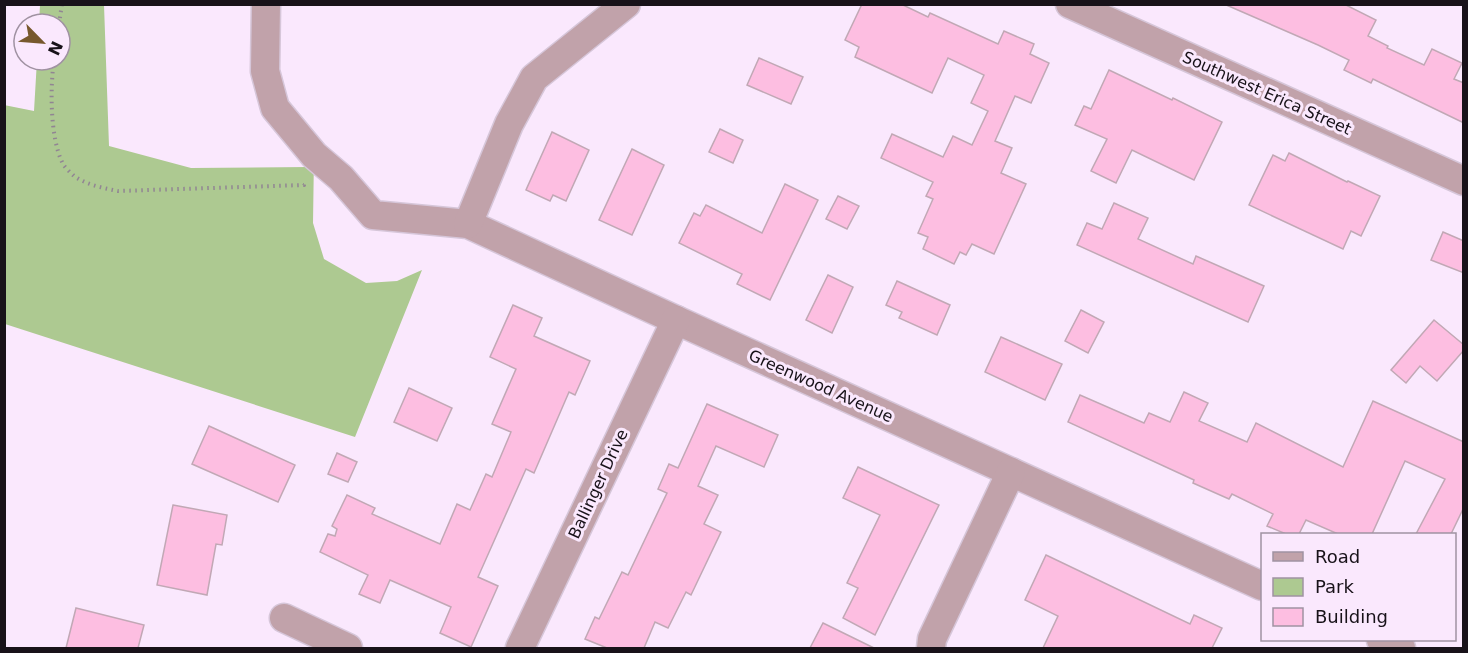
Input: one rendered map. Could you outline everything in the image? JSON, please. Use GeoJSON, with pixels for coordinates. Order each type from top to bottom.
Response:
{"type":"FeatureCollection","features":[{"type":"Feature","properties":{"kind":"street"},"geometry":{"type":"LineString","coordinates":[[266,4],[265,71],[275,108],[314,155]]}},
{"type":"Feature","properties":{"kind":"street"},"geometry":{"type":"LineString","coordinates":[[468,224],[509,124],[534,78],[626,4]]}},
{"type":"Feature","properties":{"kind":"street","name":"Southwest Erica Street"},"geometry":{"type":"LineString","coordinates":[[1070,4],[1464,181]]}},
{"type":"Feature","properties":{"kind":"street","name":"Greenwood Avenue"},"geometry":{"type":"LineString","coordinates":[[314,155],[340,178],[373,216],[468,224],[1261,585]]}},
{"type":"Feature","properties":{"kind":"street","name":"Ballinger Drive"},"geometry":{"type":"LineString","coordinates":[[520,648],[676,320]]}},
{"type":"Feature","properties":{"kind":"street"},"geometry":{"type":"LineString","coordinates":[[931,648],[932,639],[1011,472]]}},
{"type":"Feature","properties":{"kind":"street"},"geometry":{"type":"LineString","coordinates":[[284,618],[348,648]]}},
{"type":"Feature","properties":{"kind":"street"},"geometry":{"type":"LineString","coordinates":[[1385,641],[1401,648]]}},
{"type":"Feature","properties":{"kind":"path"},"geometry":{"type":"LineString","coordinates":[[52,72],[53,129],[62,164],[74,175],[93,186],[118,191],[304,184],[314,155]]}},
{"type":"Feature","properties":{"kind":"green space"},"geometry":{"type":"Polygon","coordinates":[[[40,5],[104,5],[109,146],[191,168],[309,167],[314,155],[313,223],[324,259],[366,283],[397,281],[422,270],[355,437],[5,324],[4,105],[34,111],[36,72],[72,72],[72,12],[40,12],[40,5]]]}},
{"type":"Feature","properties":{"kind":"building"},"geometry":{"type":"Polygon","coordinates":[[[862,4],[901,4],[928,17],[930,13],[998,44],[1004,31],[1034,44],[1030,54],[1049,63],[1031,103],[1015,96],[995,141],[1012,148],[1001,173],[1026,184],[994,254],[972,244],[966,255],[960,252],[954,264],[923,249],[928,237],[918,233],[933,199],[926,196],[933,182],[881,158],[892,134],[943,157],[953,136],[972,145],[988,111],[971,103],[984,75],[948,58],[932,93],[855,57],[859,47],[845,40],[862,4]]]}},
{"type":"Feature","properties":{"kind":"building"},"geometry":{"type":"Polygon","coordinates":[[[1224,4],[1344,4],[1376,20],[1368,36],[1388,46],[1387,48],[1424,65],[1432,49],[1462,63],[1454,79],[1464,83],[1464,123],[1373,79],[1371,83],[1344,70],[1349,60],[1224,4]]]}},
{"type":"Feature","properties":{"kind":"building"},"geometry":{"type":"Polygon","coordinates":[[[759,58],[803,77],[791,104],[747,85],[759,58]]]}},
{"type":"Feature","properties":{"kind":"building"},"geometry":{"type":"Polygon","coordinates":[[[1109,70],[1222,122],[1194,180],[1132,150],[1116,183],[1091,171],[1107,139],[1075,125],[1084,106],[1091,109],[1109,70]]]}},
{"type":"Feature","properties":{"kind":"building"},"geometry":{"type":"Polygon","coordinates":[[[720,129],[743,140],[733,163],[709,152],[720,129]]]}},
{"type":"Feature","properties":{"kind":"building"},"geometry":{"type":"Polygon","coordinates":[[[552,132],[589,150],[566,201],[553,195],[550,201],[526,190],[552,132]]]}},
{"type":"Feature","properties":{"kind":"building"},"geometry":{"type":"Polygon","coordinates":[[[632,149],[664,165],[632,235],[599,220],[632,149]]]}},
{"type":"Feature","properties":{"kind":"building"},"geometry":{"type":"Polygon","coordinates":[[[1289,153],[1380,196],[1361,236],[1351,231],[1343,249],[1249,205],[1273,155],[1285,161],[1289,153]]]}},
{"type":"Feature","properties":{"kind":"building"},"geometry":{"type":"Polygon","coordinates":[[[785,184],[818,200],[770,300],[737,284],[742,274],[679,243],[694,213],[700,216],[706,205],[762,233],[785,184]]]}},
{"type":"Feature","properties":{"kind":"building"},"geometry":{"type":"Polygon","coordinates":[[[838,196],[859,206],[847,229],[826,219],[838,196]]]}},
{"type":"Feature","properties":{"kind":"building"},"geometry":{"type":"Polygon","coordinates":[[[1114,203],[1148,218],[1138,239],[1193,264],[1196,256],[1264,286],[1248,322],[1077,245],[1087,223],[1102,229],[1114,203]]]}},
{"type":"Feature","properties":{"kind":"building"},"geometry":{"type":"Polygon","coordinates":[[[1443,232],[1464,241],[1464,273],[1431,260],[1443,232]]]}},
{"type":"Feature","properties":{"kind":"building"},"geometry":{"type":"Polygon","coordinates":[[[828,275],[853,287],[832,333],[806,320],[828,275]]]}},
{"type":"Feature","properties":{"kind":"building"},"geometry":{"type":"Polygon","coordinates":[[[897,281],[950,305],[937,335],[899,318],[902,312],[886,305],[897,281]]]}},
{"type":"Feature","properties":{"kind":"building"},"geometry":{"type":"Polygon","coordinates":[[[513,305],[542,318],[534,336],[590,361],[575,395],[569,392],[534,473],[526,469],[478,577],[498,586],[471,647],[440,633],[451,607],[390,580],[380,603],[359,594],[368,575],[320,552],[328,534],[335,536],[337,529],[332,526],[347,495],[375,508],[372,514],[440,544],[457,504],[470,510],[486,474],[492,477],[511,432],[492,424],[516,369],[490,357],[513,305]]]}},
{"type":"Feature","properties":{"kind":"building"},"geometry":{"type":"Polygon","coordinates":[[[1081,310],[1104,322],[1088,353],[1065,341],[1081,310]]]}},
{"type":"Feature","properties":{"kind":"building"},"geometry":{"type":"Polygon","coordinates":[[[1434,320],[1464,345],[1464,350],[1437,381],[1420,366],[1406,383],[1391,370],[1434,320]]]}},
{"type":"Feature","properties":{"kind":"building"},"geometry":{"type":"Polygon","coordinates":[[[1001,337],[1062,364],[1045,400],[985,372],[1001,337]]]}},
{"type":"Feature","properties":{"kind":"building"},"geometry":{"type":"Polygon","coordinates":[[[409,388],[452,408],[437,441],[394,422],[409,388]]]}},
{"type":"Feature","properties":{"kind":"building"},"geometry":{"type":"Polygon","coordinates":[[[1184,392],[1208,403],[1199,421],[1247,442],[1256,423],[1343,467],[1373,401],[1464,442],[1464,507],[1451,533],[1417,533],[1445,479],[1405,461],[1372,533],[1336,533],[1306,520],[1300,533],[1284,533],[1267,526],[1273,514],[1232,494],[1229,499],[1193,483],[1194,480],[1068,422],[1080,395],[1144,423],[1149,413],[1170,422],[1184,392]]]}},
{"type":"Feature","properties":{"kind":"building"},"geometry":{"type":"Polygon","coordinates":[[[707,404],[778,435],[764,467],[716,446],[698,486],[718,495],[704,524],[721,532],[691,595],[686,592],[668,628],[655,622],[644,648],[607,648],[585,639],[595,617],[599,619],[622,572],[628,575],[667,493],[658,489],[669,464],[678,468],[707,404]]]}},
{"type":"Feature","properties":{"kind":"building"},"geometry":{"type":"Polygon","coordinates":[[[209,426],[295,465],[278,502],[192,464],[209,426]]]}},
{"type":"Feature","properties":{"kind":"building"},"geometry":{"type":"Polygon","coordinates":[[[337,453],[357,462],[348,482],[328,474],[337,453]]]}},
{"type":"Feature","properties":{"kind":"building"},"geometry":{"type":"Polygon","coordinates":[[[858,467],[939,505],[875,635],[843,618],[858,588],[847,583],[880,515],[843,498],[858,467]]]}},
{"type":"Feature","properties":{"kind":"building"},"geometry":{"type":"Polygon","coordinates":[[[173,505],[227,515],[222,545],[216,544],[207,595],[157,585],[173,505]]]}},
{"type":"Feature","properties":{"kind":"building"},"geometry":{"type":"Polygon","coordinates":[[[1046,555],[1190,624],[1194,615],[1222,628],[1212,648],[1043,648],[1058,616],[1025,600],[1046,555]]]}},
{"type":"Feature","properties":{"kind":"building"},"geometry":{"type":"Polygon","coordinates":[[[76,608],[144,625],[138,648],[66,648],[76,608]]]}},
{"type":"Feature","properties":{"kind":"building"},"geometry":{"type":"Polygon","coordinates":[[[823,623],[874,648],[810,648],[823,623]]]}}]}
